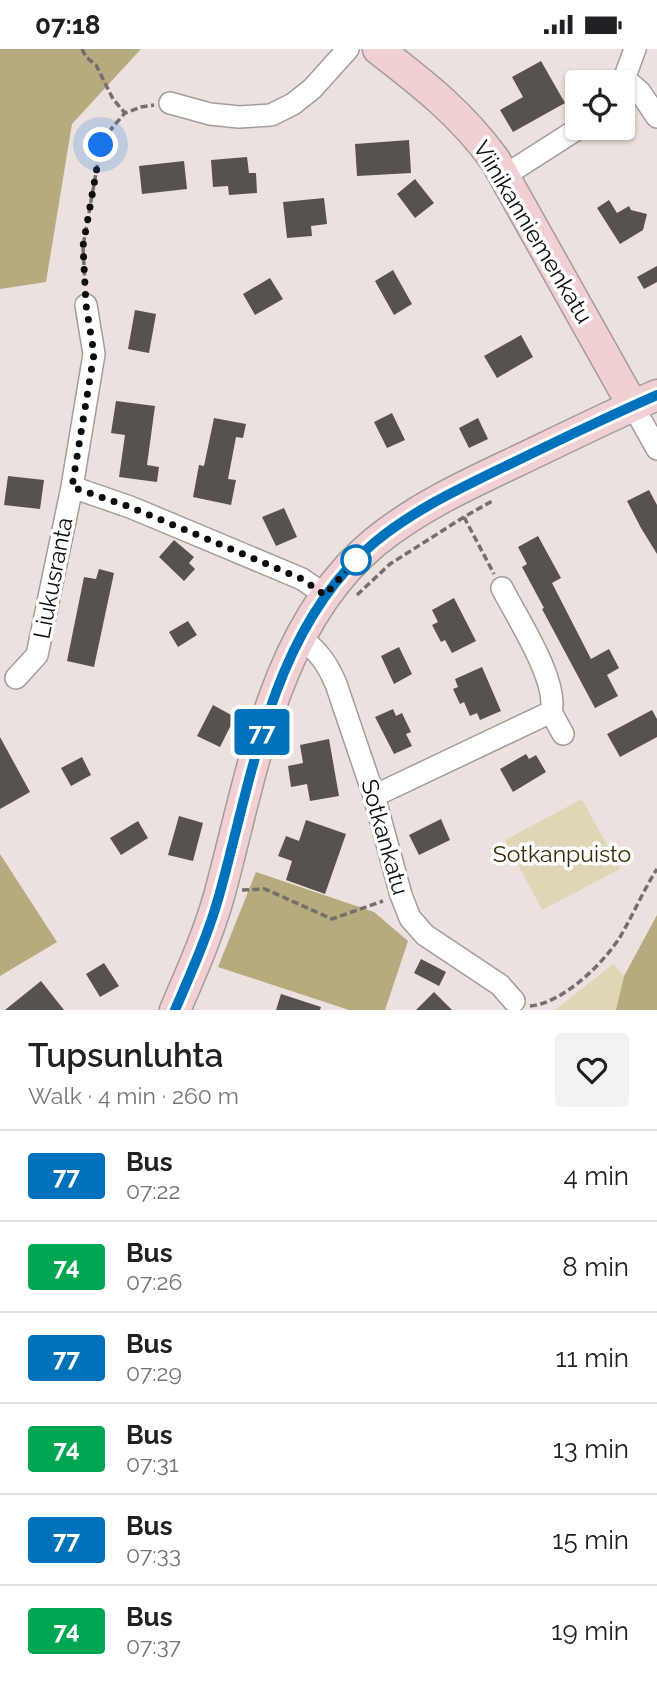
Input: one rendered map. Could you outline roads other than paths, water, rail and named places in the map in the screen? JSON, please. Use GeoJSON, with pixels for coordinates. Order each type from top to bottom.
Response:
{"type":"FeatureCollection","features":[{"type":"Feature","properties":{"kind":"main road","name":"Viinikanniemenkatu"},"geometry":{"type":"LineString","coordinates":[[378,49],[436,95],[480,140],[645,400]]}},
{"type":"Feature","properties":{"kind":"main road"},"geometry":{"type":"LineString","coordinates":[[175,1010],[218,899],[260,737],[272,702],[301,638],[338,598],[356,560],[418,511],[460,488],[645,400]]}},
{"type":"Feature","properties":{"kind":"street"},"geometry":{"type":"LineString","coordinates":[[170,103],[210,114],[239,117],[271,115],[293,104],[312,89],[348,49]]}},
{"type":"Feature","properties":{"kind":"street"},"geometry":{"type":"LineString","coordinates":[[628,70],[635,49]]}},
{"type":"Feature","properties":{"kind":"street"},"geometry":{"type":"LineString","coordinates":[[635,89],[657,117]]}},
{"type":"Feature","properties":{"kind":"street"},"geometry":{"type":"LineString","coordinates":[[505,176],[565,137]]}},
{"type":"Feature","properties":{"kind":"street","name":"Liukusranta"},"geometry":{"type":"LineString","coordinates":[[16,678],[37,655],[72,487],[94,354],[86,305]]}},
{"type":"Feature","properties":{"kind":"street"},"geometry":{"type":"LineString","coordinates":[[645,400],[657,449]]}},
{"type":"Feature","properties":{"kind":"street"},"geometry":{"type":"LineString","coordinates":[[72,487],[130,507],[302,579],[338,598]]}},
{"type":"Feature","properties":{"kind":"street"},"geometry":{"type":"LineString","coordinates":[[502,589],[548,678],[553,697],[551,712],[562,734]]}},
{"type":"Feature","properties":{"kind":"street","name":"Sotkankatu"},"geometry":{"type":"LineString","coordinates":[[301,638],[318,651],[330,671],[374,796],[401,895],[410,918],[425,935],[500,985],[509,992],[514,1001]]}},
{"type":"Feature","properties":{"kind":"street"},"geometry":{"type":"LineString","coordinates":[[374,796],[551,712]]}},
{"type":"Feature","properties":{"kind":"park label","name":"Sotkanpuisto"},"geometry":{"type":"Point","coordinates":[562,854]}}]}
